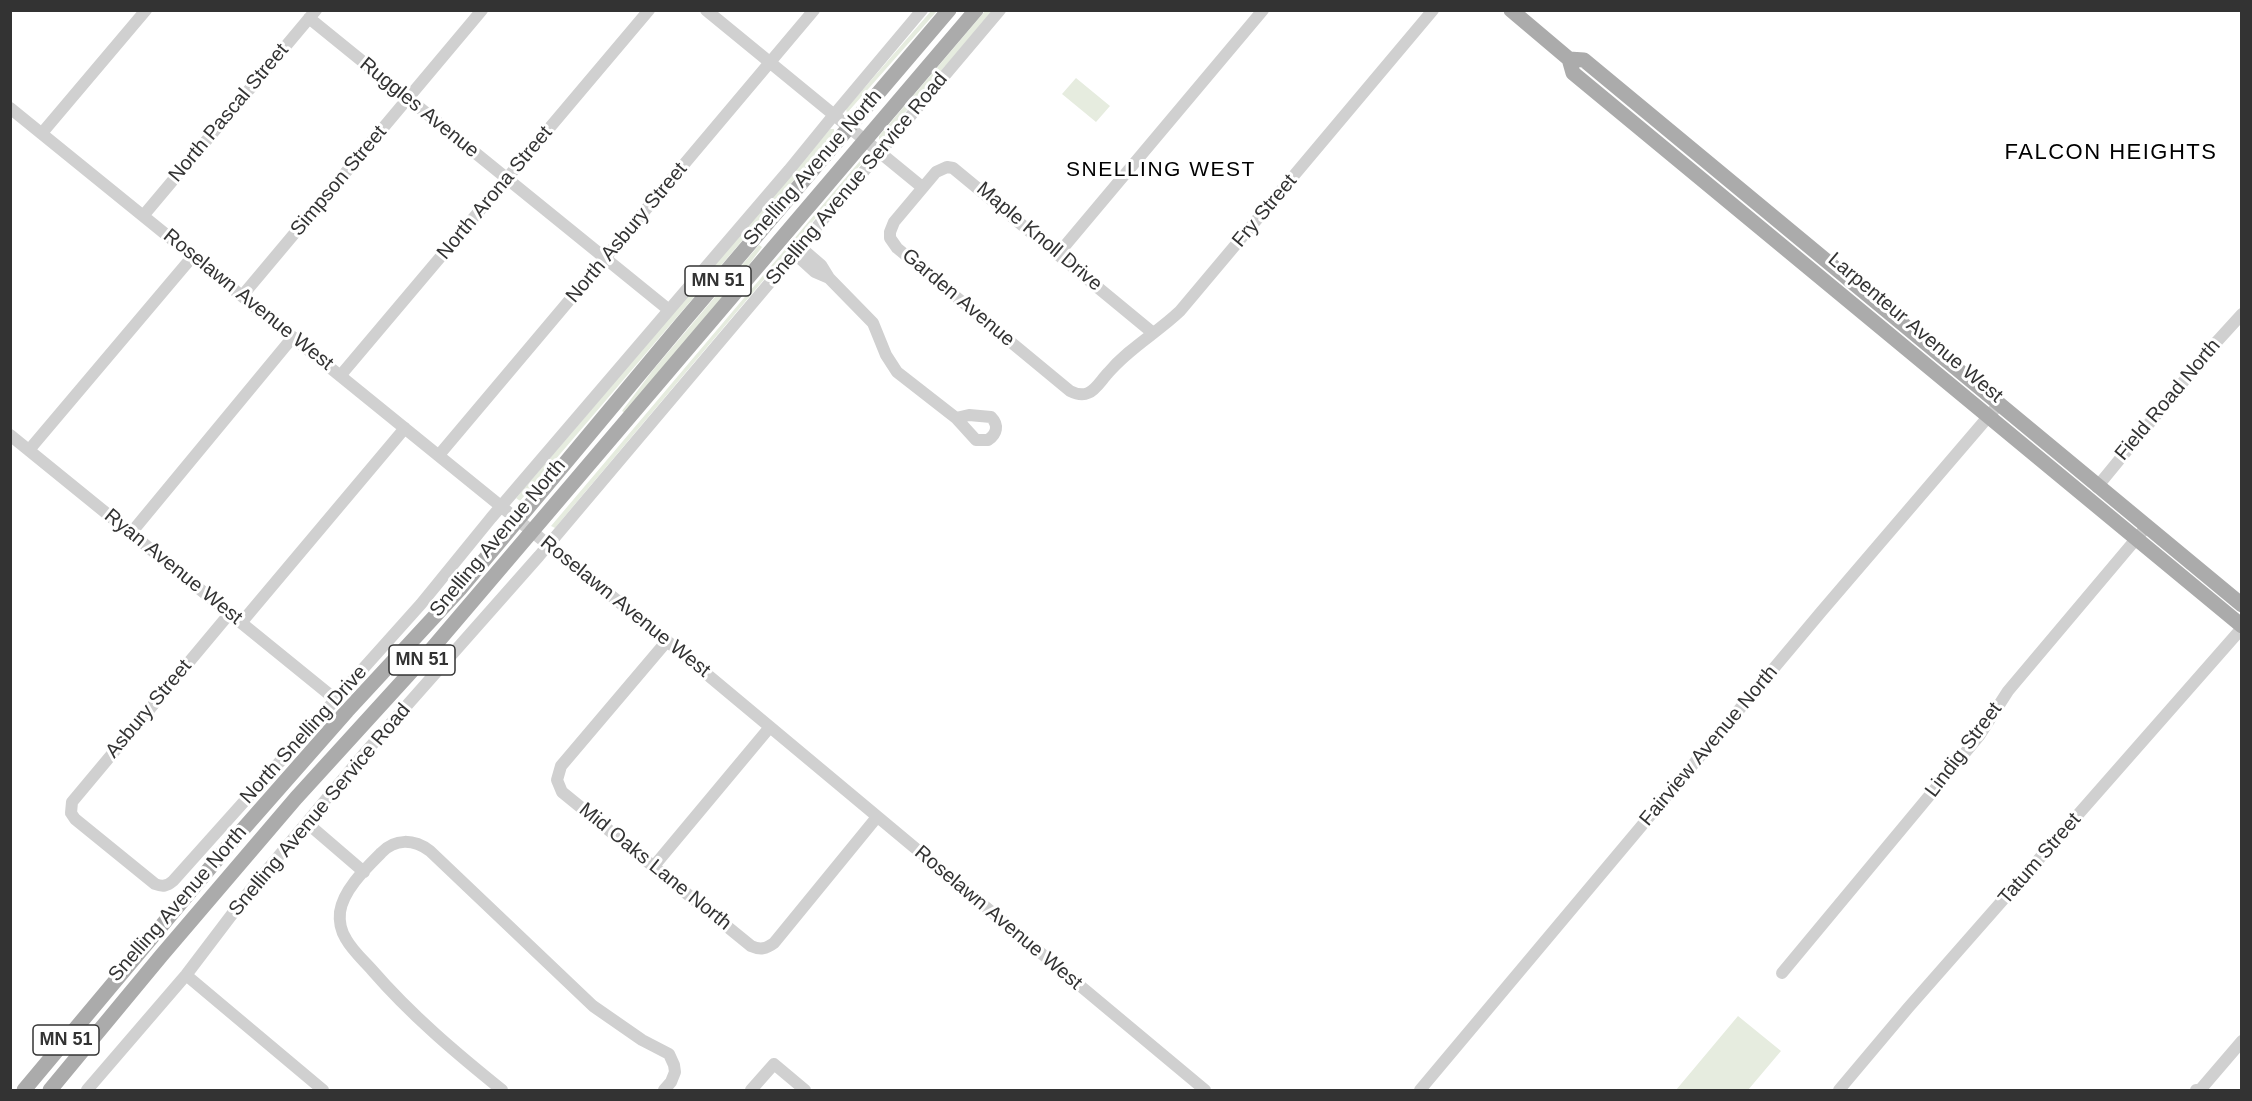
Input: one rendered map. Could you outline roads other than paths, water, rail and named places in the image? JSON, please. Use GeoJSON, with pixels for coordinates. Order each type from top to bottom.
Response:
{"type":"FeatureCollection","features":[{"type":"Feature","properties":{"kind":"main road","name":"Snelling Avenue North"},"geometry":{"type":"LineString","coordinates":[[24,1090],[230,844],[347,711],[460,589],[683,322],[949,10]]}},
{"type":"Feature","properties":{"kind":"main road","name":"Snelling Avenue North"},"geometry":{"type":"LineString","coordinates":[[50,1090],[296,798],[430,651],[976,10]]}},
{"type":"Feature","properties":{"kind":"main road","name":"Larpenteur Avenue West"},"geometry":{"type":"LineString","coordinates":[[1511,10],[1569,59],[1573,73],[2241,627]]}},
{"type":"Feature","properties":{"kind":"main road","name":"Larpenteur Avenue West"},"geometry":{"type":"LineString","coordinates":[[1569,59],[1584,60],[2241,605]]}},
{"type":"Feature","properties":{"kind":"main road"},"geometry":{"type":"LineString","coordinates":[[1765,231],[1776,218]]}},
{"type":"Feature","properties":{"kind":"street"},"geometry":{"type":"LineString","coordinates":[[42,133],[146,10]]}},
{"type":"Feature","properties":{"kind":"street","name":"Simpson Street"},"geometry":{"type":"LineString","coordinates":[[242,296],[482,10]]}},
{"type":"Feature","properties":{"kind":"street","name":"North Arona Street"},"geometry":{"type":"LineString","coordinates":[[340,376],[649,10]]}},
{"type":"Feature","properties":{"kind":"street"},"geometry":{"type":"LineString","coordinates":[[706,10],[922,187]]}},
{"type":"Feature","properties":{"kind":"street","name":"North Asbury Street"},"geometry":{"type":"LineString","coordinates":[[439,455],[814,10]]}},
{"type":"Feature","properties":{"kind":"street","name":"North Snelling Drive"},"geometry":{"type":"LineString","coordinates":[[169,884],[421,604],[922,10]]}},
{"type":"Feature","properties":{"kind":"street","name":"Snelling Avenue Service Road"},"geometry":{"type":"LineString","coordinates":[[87,1090],[186,975],[252,888],[363,755],[548,544],[1000,10]]}},
{"type":"Feature","properties":{"kind":"street"},"geometry":{"type":"LineString","coordinates":[[1058,254],[1263,10]]}},
{"type":"Feature","properties":{"kind":"street","name":"Fry Street"},"geometry":{"type":"LineString","coordinates":[[1083,395],[1091,392],[1126,353],[1171,320],[1433,10]]}},
{"type":"Feature","properties":{"kind":"street","name":"Ruggles Avenue"},"geometry":{"type":"LineString","coordinates":[[313,14],[408,99],[669,310]]}},
{"type":"Feature","properties":{"kind":"street","name":"North Pascal Street"},"geometry":{"type":"LineString","coordinates":[[143,216],[313,14]]}},
{"type":"Feature","properties":{"kind":"street","name":"Roselawn Avenue West"},"geometry":{"type":"LineString","coordinates":[[10,108],[667,641],[1205,1090]]}},
{"type":"Feature","properties":{"kind":"street","name":"Maple Knoll Drive"},"geometry":{"type":"LineString","coordinates":[[922,187],[936,171],[947,167],[953,168],[1153,333]]}},
{"type":"Feature","properties":{"kind":"street","name":"Garden Avenue"},"geometry":{"type":"LineString","coordinates":[[922,187],[891,226],[890,238],[893,243],[1070,391],[1083,395]]}},
{"type":"Feature","properties":{"kind":"street"},"geometry":{"type":"LineString","coordinates":[[796,250],[815,272],[829,278],[873,323],[886,356],[897,372],[956,418]]}},
{"type":"Feature","properties":{"kind":"street"},"geometry":{"type":"LineString","coordinates":[[29,450],[194,256]]}},
{"type":"Feature","properties":{"kind":"street","name":"Field Road North"},"geometry":{"type":"LineString","coordinates":[[2097,487],[2241,314]]}},
{"type":"Feature","properties":{"kind":"street"},"geometry":{"type":"LineString","coordinates":[[131,533],[293,337]]}},
{"type":"Feature","properties":{"kind":"street","name":"Fairview Avenue North"},"geometry":{"type":"LineString","coordinates":[[1420,1090],[1828,603],[1999,403]]}},
{"type":"Feature","properties":{"kind":"street"},"geometry":{"type":"LineString","coordinates":[[241,622],[405,428]]}},
{"type":"Feature","properties":{"kind":"street","name":"Ryan Avenue West"},"geometry":{"type":"LineString","coordinates":[[10,435],[335,699]]}},
{"type":"Feature","properties":{"kind":"street","name":"Lindig Street"},"geometry":{"type":"LineString","coordinates":[[1782,973],[1979,736],[2008,691],[2147,527]]}},
{"type":"Feature","properties":{"kind":"street","name":"Asbury Street"},"geometry":{"type":"LineString","coordinates":[[169,884],[155,884],[75,819],[70,813],[70,807],[76,796],[230,614]]}},
{"type":"Feature","properties":{"kind":"street","name":"Tatum Street"},"geometry":{"type":"LineString","coordinates":[[1839,1090],[2241,627]]}},
{"type":"Feature","properties":{"kind":"street","name":"Mid Oaks Lane North"},"geometry":{"type":"LineString","coordinates":[[667,641],[561,766],[557,774],[562,792],[757,949],[766,948],[774,943],[877,817]]}},
{"type":"Feature","properties":{"kind":"street"},"geometry":{"type":"LineString","coordinates":[[654,866],[771,727]]}},
{"type":"Feature","properties":{"kind":"street"},"geometry":{"type":"LineString","coordinates":[[307,824],[364,872]]}},
{"type":"Feature","properties":{"kind":"street"},"geometry":{"type":"LineString","coordinates":[[502,1090],[405,1007],[346,939],[340,922],[342,903],[346,895],[380,854],[395,843],[407,841],[422,845],[593,1006],[642,1040],[669,1054],[675,1072],[671,1082],[664,1090]]}},
{"type":"Feature","properties":{"kind":"street"},"geometry":{"type":"LineString","coordinates":[[186,975],[323,1090]]}},
{"type":"Feature","properties":{"kind":"street"},"geometry":{"type":"LineString","coordinates":[[2196,1090],[2200,1089],[2241,1041]]}},
{"type":"Feature","properties":{"kind":"street"},"geometry":{"type":"LineString","coordinates":[[751,1090],[774,1064],[805,1090]]}},
{"type":"Feature","properties":{"kind":"district","name":"FALCON HEIGHTS"},"geometry":{"type":"Point","coordinates":[2111,153]}},
{"type":"Feature","properties":{"kind":"district","name":"SNELLING WEST"},"geometry":{"type":"Point","coordinates":[1161,170]}}]}
